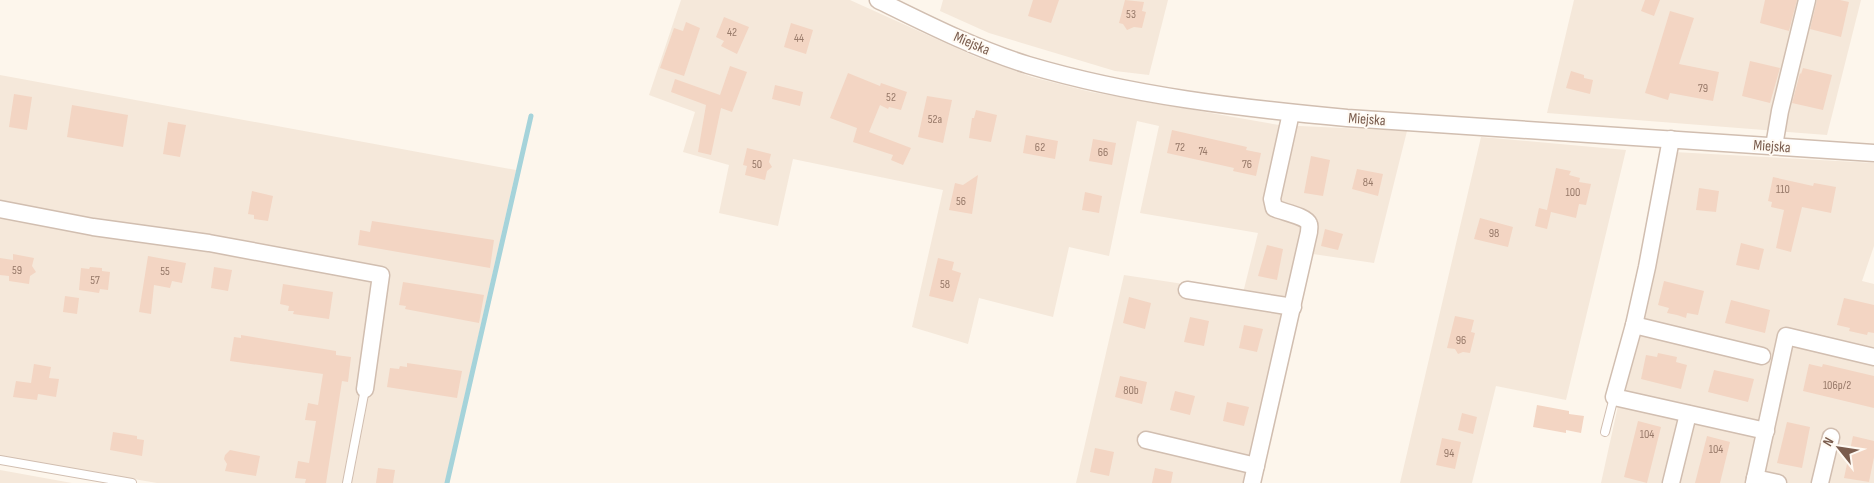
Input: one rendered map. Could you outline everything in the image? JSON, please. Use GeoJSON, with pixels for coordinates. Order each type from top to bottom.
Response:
{"type":"FeatureCollection","features":[{"type":"Feature","properties":{"kind":"street","name":"Miejska"},"geometry":{"type":"LineString","coordinates":[[878,0],[967,42],[1028,65],[1135,91],[1291,113],[1347,118],[1874,153]]}},
{"type":"Feature","properties":{"kind":"street"},"geometry":{"type":"LineString","coordinates":[[1774,146],[1780,111],[1807,0]]}},
{"type":"Feature","properties":{"kind":"street"},"geometry":{"type":"LineString","coordinates":[[1252,483],[1309,232],[1309,224],[1304,218],[1274,208],[1272,199],[1291,113]]}},
{"type":"Feature","properties":{"kind":"street"},"geometry":{"type":"LineString","coordinates":[[1670,139],[1647,267],[1634,325],[1614,397],[1766,431]]}},
{"type":"Feature","properties":{"kind":"street"},"geometry":{"type":"LineString","coordinates":[[0,208],[93,227],[209,243],[381,275],[365,389]]}},
{"type":"Feature","properties":{"kind":"street"},"geometry":{"type":"LineString","coordinates":[[1187,290],[1293,307]]}},
{"type":"Feature","properties":{"kind":"street"},"geometry":{"type":"LineString","coordinates":[[1634,325],[1762,356]]}},
{"type":"Feature","properties":{"kind":"street"},"geometry":{"type":"LineString","coordinates":[[1778,483],[1755,480],[1786,336],[1874,357]]}},
{"type":"Feature","properties":{"kind":"street"},"geometry":{"type":"LineString","coordinates":[[1671,483],[1688,414]]}},
{"type":"Feature","properties":{"kind":"street"},"geometry":{"type":"LineString","coordinates":[[1820,483],[1831,438]]}},
{"type":"Feature","properties":{"kind":"street"},"geometry":{"type":"LineString","coordinates":[[1146,440],[1256,466]]}},
{"type":"Feature","properties":{"kind":"lane"},"geometry":{"type":"LineString","coordinates":[[347,483],[365,389]]}},
{"type":"Feature","properties":{"kind":"lane"},"geometry":{"type":"LineString","coordinates":[[1605,432],[1614,397]]}},
{"type":"Feature","properties":{"kind":"lane"},"geometry":{"type":"LineString","coordinates":[[0,460],[132,483]]}},
{"type":"Feature","properties":{"kind":"shaded area"},"geometry":{"type":"Polygon","coordinates":[[[681,0],[850,0],[974,56],[1032,77],[1091,92],[1279,125],[1407,131],[1374,263],[1313,254],[1261,483],[1076,483],[1124,275],[1243,293],[1258,233],[1140,213],[1159,126],[1137,121],[1109,256],[1069,247],[1053,317],[979,298],[968,344],[912,327],[943,190],[793,159],[778,226],[719,213],[729,165],[683,152],[695,112],[649,95],[681,0]]]}},
{"type":"Feature","properties":{"kind":"shaded area"},"geometry":{"type":"Polygon","coordinates":[[[943,0],[1168,0],[1149,75],[1115,71],[989,33],[940,11],[943,0]]]}},
{"type":"Feature","properties":{"kind":"shaded area"},"geometry":{"type":"Polygon","coordinates":[[[1574,0],[1861,0],[1827,135],[1547,113],[1574,0]]]}},
{"type":"Feature","properties":{"kind":"shaded area"},"geometry":{"type":"Polygon","coordinates":[[[0,75],[516,170],[445,483],[157,483],[0,456],[0,214],[226,241],[0,202],[0,75]]]}},
{"type":"Feature","properties":{"kind":"shaded area"},"geometry":{"type":"Polygon","coordinates":[[[1481,137],[1626,150],[1566,400],[1496,386],[1472,483],[1400,483],[1481,137]]]}},
{"type":"Feature","properties":{"kind":"shaded area"},"geometry":{"type":"Polygon","coordinates":[[[1674,152],[1874,163],[1874,246],[1862,281],[1874,284],[1874,483],[1601,483],[1674,152]]]}},
{"type":"Feature","properties":{"kind":"shaded area"},"geometry":{"type":"Polygon","coordinates":[[[0,470],[72,483],[0,483],[0,470]]]}},
{"type":"Feature","properties":{"kind":"building"},"geometry":{"type":"Polygon","coordinates":[[[1033,0],[1059,0],[1051,23],[1028,16],[1033,0]]]}},
{"type":"Feature","properties":{"kind":"building"},"geometry":{"type":"Polygon","coordinates":[[[1125,0],[1144,2],[1142,11],[1146,12],[1142,28],[1134,27],[1127,30],[1123,24],[1119,23],[1125,0]]]}},
{"type":"Feature","properties":{"kind":"building"},"geometry":{"type":"Polygon","coordinates":[[[1645,0],[1660,0],[1654,16],[1641,11],[1645,0]]]}},
{"type":"Feature","properties":{"kind":"building"},"geometry":{"type":"Polygon","coordinates":[[[1765,0],[1797,0],[1789,31],[1760,23],[1765,0]]]}},
{"type":"Feature","properties":{"kind":"building"},"geometry":{"type":"Polygon","coordinates":[[[1817,0],[1849,2],[1841,37],[1810,29],[1817,0]]]}},
{"type":"Feature","properties":{"kind":"building"},"geometry":{"type":"Polygon","coordinates":[[[1670,11],[1694,18],[1679,64],[1719,72],[1713,101],[1670,93],[1668,100],[1645,93],[1670,11]]]}},
{"type":"Feature","properties":{"kind":"building"},"geometry":{"type":"Polygon","coordinates":[[[724,17],[749,27],[737,54],[721,46],[724,41],[716,37],[724,17]]]}},
{"type":"Feature","properties":{"kind":"building"},"geometry":{"type":"Polygon","coordinates":[[[686,22],[700,28],[684,76],[660,68],[674,28],[683,31],[686,22]]]}},
{"type":"Feature","properties":{"kind":"building"},"geometry":{"type":"Polygon","coordinates":[[[791,23],[813,30],[806,54],[784,47],[791,23]]]}},
{"type":"Feature","properties":{"kind":"building"},"geometry":{"type":"Polygon","coordinates":[[[1750,61],[1780,68],[1770,103],[1742,96],[1750,61]]]}},
{"type":"Feature","properties":{"kind":"building"},"geometry":{"type":"Polygon","coordinates":[[[730,66],[747,72],[732,112],[721,108],[711,155],[698,152],[706,105],[671,92],[675,79],[720,95],[730,66]]]}},
{"type":"Feature","properties":{"kind":"building"},"geometry":{"type":"Polygon","coordinates":[[[1803,68],[1832,75],[1823,110],[1792,103],[1803,68]]]}},
{"type":"Feature","properties":{"kind":"building"},"geometry":{"type":"Polygon","coordinates":[[[1571,71],[1584,75],[1584,78],[1593,80],[1590,94],[1566,88],[1571,71]]]}},
{"type":"Feature","properties":{"kind":"building"},"geometry":{"type":"Polygon","coordinates":[[[848,73],[880,86],[881,83],[907,92],[901,110],[889,107],[888,109],[880,105],[869,132],[911,148],[903,165],[891,160],[893,155],[853,142],[857,128],[830,118],[848,73]]]}},
{"type":"Feature","properties":{"kind":"building"},"geometry":{"type":"Polygon","coordinates":[[[775,85],[803,92],[800,106],[772,99],[775,85]]]}},
{"type":"Feature","properties":{"kind":"building"},"geometry":{"type":"Polygon","coordinates":[[[14,94],[32,97],[27,130],[9,127],[14,94]]]}},
{"type":"Feature","properties":{"kind":"building"},"geometry":{"type":"Polygon","coordinates":[[[927,96],[952,100],[943,143],[918,137],[927,96]]]}},
{"type":"Feature","properties":{"kind":"building"},"geometry":{"type":"Polygon","coordinates":[[[72,105],[128,115],[123,147],[67,137],[72,105]]]}},
{"type":"Feature","properties":{"kind":"building"},"geometry":{"type":"Polygon","coordinates":[[[976,110],[997,115],[991,142],[969,138],[972,118],[974,118],[976,110]]]}},
{"type":"Feature","properties":{"kind":"building"},"geometry":{"type":"Polygon","coordinates":[[[168,122],[186,125],[180,157],[163,154],[168,122]]]}},
{"type":"Feature","properties":{"kind":"building"},"geometry":{"type":"Polygon","coordinates":[[[1172,130],[1247,147],[1246,150],[1261,153],[1256,176],[1233,171],[1234,168],[1167,153],[1172,130]]]}},
{"type":"Feature","properties":{"kind":"building"},"geometry":{"type":"Polygon","coordinates":[[[1026,135],[1058,141],[1055,159],[1023,153],[1026,135]]]}},
{"type":"Feature","properties":{"kind":"building"},"geometry":{"type":"Polygon","coordinates":[[[1093,139],[1116,143],[1112,165],[1089,161],[1093,139]]]}},
{"type":"Feature","properties":{"kind":"building"},"geometry":{"type":"Polygon","coordinates":[[[747,148],[771,154],[769,162],[772,167],[767,171],[765,180],[745,175],[747,166],[743,165],[747,148]]]}},
{"type":"Feature","properties":{"kind":"building"},"geometry":{"type":"Polygon","coordinates":[[[1311,156],[1330,160],[1323,196],[1304,193],[1311,156]]]}},
{"type":"Feature","properties":{"kind":"building"},"geometry":{"type":"Polygon","coordinates":[[[1556,168],[1571,171],[1569,175],[1580,178],[1579,182],[1591,184],[1586,205],[1579,204],[1576,218],[1551,212],[1547,229],[1535,226],[1539,208],[1547,210],[1556,168]]]}},
{"type":"Feature","properties":{"kind":"building"},"geometry":{"type":"Polygon","coordinates":[[[1357,169],[1383,174],[1378,196],[1352,189],[1357,169]]]}},
{"type":"Feature","properties":{"kind":"building"},"geometry":{"type":"Polygon","coordinates":[[[978,175],[972,214],[949,210],[955,183],[963,185],[978,175]]]}},
{"type":"Feature","properties":{"kind":"building"},"geometry":{"type":"Polygon","coordinates":[[[1773,177],[1813,186],[1814,183],[1836,187],[1831,213],[1802,207],[1791,252],[1776,248],[1784,210],[1771,207],[1772,202],[1768,201],[1773,177]]]}},
{"type":"Feature","properties":{"kind":"building"},"geometry":{"type":"Polygon","coordinates":[[[1699,188],[1719,191],[1716,212],[1696,210],[1699,188]]]}},
{"type":"Feature","properties":{"kind":"building"},"geometry":{"type":"Polygon","coordinates":[[[252,191],[273,196],[268,221],[254,219],[254,215],[248,214],[252,191]]]}},
{"type":"Feature","properties":{"kind":"building"},"geometry":{"type":"Polygon","coordinates":[[[1085,192],[1102,196],[1099,213],[1082,210],[1085,192]]]}},
{"type":"Feature","properties":{"kind":"building"},"geometry":{"type":"Polygon","coordinates":[[[1480,218],[1513,227],[1508,247],[1474,239],[1480,218]]]}},
{"type":"Feature","properties":{"kind":"building"},"geometry":{"type":"Polygon","coordinates":[[[372,221],[494,240],[490,268],[358,245],[360,230],[370,232],[372,221]]]}},
{"type":"Feature","properties":{"kind":"building"},"geometry":{"type":"Polygon","coordinates":[[[1325,229],[1343,234],[1338,250],[1321,246],[1325,229]]]}},
{"type":"Feature","properties":{"kind":"building"},"geometry":{"type":"Polygon","coordinates":[[[1741,243],[1764,249],[1759,270],[1736,265],[1741,243]]]}},
{"type":"Feature","properties":{"kind":"building"},"geometry":{"type":"Polygon","coordinates":[[[1267,245],[1283,249],[1277,280],[1258,276],[1267,245]]]}},
{"type":"Feature","properties":{"kind":"building"},"geometry":{"type":"Polygon","coordinates":[[[13,254],[34,258],[32,266],[36,272],[30,276],[29,284],[9,281],[9,276],[0,275],[0,258],[13,260],[13,254]]]}},
{"type":"Feature","properties":{"kind":"building"},"geometry":{"type":"Polygon","coordinates":[[[148,256],[186,263],[182,283],[172,281],[170,288],[154,285],[151,314],[139,312],[148,256]]]}},
{"type":"Feature","properties":{"kind":"building"},"geometry":{"type":"Polygon","coordinates":[[[938,258],[954,262],[952,270],[961,273],[953,302],[929,296],[938,258]]]}},
{"type":"Feature","properties":{"kind":"building"},"geometry":{"type":"Polygon","coordinates":[[[90,267],[102,268],[102,271],[110,272],[108,290],[100,289],[99,293],[79,290],[81,268],[89,269],[90,267]]]}},
{"type":"Feature","properties":{"kind":"building"},"geometry":{"type":"Polygon","coordinates":[[[214,267],[232,270],[228,291],[211,288],[214,267]]]}},
{"type":"Feature","properties":{"kind":"building"},"geometry":{"type":"Polygon","coordinates":[[[1664,281],[1704,291],[1698,315],[1687,313],[1686,318],[1667,313],[1669,308],[1658,305],[1664,281]]]}},
{"type":"Feature","properties":{"kind":"building"},"geometry":{"type":"Polygon","coordinates":[[[403,282],[484,295],[479,323],[405,309],[406,306],[399,305],[403,282]]]}},
{"type":"Feature","properties":{"kind":"building"},"geometry":{"type":"Polygon","coordinates":[[[283,284],[333,292],[329,319],[293,314],[294,311],[288,311],[289,306],[280,304],[283,284]]]}},
{"type":"Feature","properties":{"kind":"building"},"geometry":{"type":"Polygon","coordinates":[[[65,296],[79,298],[77,314],[63,312],[65,296]]]}},
{"type":"Feature","properties":{"kind":"building"},"geometry":{"type":"Polygon","coordinates":[[[1129,297],[1151,303],[1145,329],[1123,323],[1129,297]]]}},
{"type":"Feature","properties":{"kind":"building"},"geometry":{"type":"Polygon","coordinates":[[[1844,298],[1874,305],[1874,333],[1868,332],[1867,335],[1849,331],[1850,328],[1837,325],[1844,298]]]}},
{"type":"Feature","properties":{"kind":"building"},"geometry":{"type":"Polygon","coordinates":[[[1731,300],[1770,310],[1765,333],[1725,323],[1731,300]]]}},
{"type":"Feature","properties":{"kind":"building"},"geometry":{"type":"Polygon","coordinates":[[[1455,316],[1474,320],[1471,332],[1475,333],[1470,353],[1463,352],[1458,354],[1455,349],[1447,348],[1455,316]]]}},
{"type":"Feature","properties":{"kind":"building"},"geometry":{"type":"Polygon","coordinates":[[[1190,317],[1209,321],[1204,346],[1184,342],[1190,317]]]}},
{"type":"Feature","properties":{"kind":"building"},"geometry":{"type":"Polygon","coordinates":[[[1244,325],[1263,329],[1257,352],[1239,348],[1244,325]]]}},
{"type":"Feature","properties":{"kind":"building"},"geometry":{"type":"Polygon","coordinates":[[[241,335],[336,351],[336,355],[351,357],[348,382],[342,381],[326,483],[305,483],[306,479],[295,478],[298,461],[309,463],[316,421],[305,420],[308,403],[318,405],[323,374],[230,361],[234,337],[241,338],[241,335]]]}},
{"type":"Feature","properties":{"kind":"building"},"geometry":{"type":"Polygon","coordinates":[[[1658,353],[1677,357],[1676,362],[1687,365],[1681,389],[1641,379],[1646,355],[1657,357],[1658,353]]]}},
{"type":"Feature","properties":{"kind":"building"},"geometry":{"type":"Polygon","coordinates":[[[407,363],[462,371],[457,398],[387,387],[390,368],[399,369],[400,366],[407,367],[407,363]]]}},
{"type":"Feature","properties":{"kind":"building"},"geometry":{"type":"Polygon","coordinates":[[[34,364],[51,367],[49,378],[59,379],[56,397],[38,394],[37,400],[13,397],[16,381],[31,383],[34,364]]]}},
{"type":"Feature","properties":{"kind":"building"},"geometry":{"type":"Polygon","coordinates":[[[1809,364],[1822,367],[1823,364],[1874,376],[1874,408],[1803,391],[1809,364]]]}},
{"type":"Feature","properties":{"kind":"building"},"geometry":{"type":"Polygon","coordinates":[[[1714,370],[1754,379],[1748,402],[1708,392],[1714,370]]]}},
{"type":"Feature","properties":{"kind":"building"},"geometry":{"type":"Polygon","coordinates":[[[1120,376],[1147,382],[1142,404],[1115,397],[1120,376]]]}},
{"type":"Feature","properties":{"kind":"building"},"geometry":{"type":"Polygon","coordinates":[[[1175,391],[1195,396],[1190,415],[1170,410],[1175,391]]]}},
{"type":"Feature","properties":{"kind":"building"},"geometry":{"type":"Polygon","coordinates":[[[1227,402],[1249,407],[1244,426],[1223,421],[1227,402]]]}},
{"type":"Feature","properties":{"kind":"building"},"geometry":{"type":"Polygon","coordinates":[[[1537,405],[1584,416],[1581,433],[1566,430],[1566,433],[1533,427],[1537,405]]]}},
{"type":"Feature","properties":{"kind":"building"},"geometry":{"type":"Polygon","coordinates":[[[1462,413],[1477,417],[1473,434],[1458,430],[1462,413]]]}},
{"type":"Feature","properties":{"kind":"building"},"geometry":{"type":"Polygon","coordinates":[[[1638,421],[1661,427],[1647,483],[1624,477],[1638,421]]]}},
{"type":"Feature","properties":{"kind":"building"},"geometry":{"type":"Polygon","coordinates":[[[1787,422],[1810,427],[1802,468],[1777,463],[1787,422]]]}},
{"type":"Feature","properties":{"kind":"building"},"geometry":{"type":"Polygon","coordinates":[[[113,432],[137,436],[137,439],[144,440],[142,456],[110,450],[113,432]]]}},
{"type":"Feature","properties":{"kind":"building"},"geometry":{"type":"Polygon","coordinates":[[[1707,436],[1730,442],[1720,483],[1695,483],[1707,436]]]}},
{"type":"Feature","properties":{"kind":"building"},"geometry":{"type":"Polygon","coordinates":[[[1853,436],[1874,441],[1874,457],[1869,482],[1844,478],[1853,436]]]}},
{"type":"Feature","properties":{"kind":"building"},"geometry":{"type":"Polygon","coordinates":[[[1442,438],[1461,442],[1455,469],[1436,465],[1442,438]]]}},
{"type":"Feature","properties":{"kind":"building"},"geometry":{"type":"Polygon","coordinates":[[[1095,448],[1114,452],[1109,476],[1090,472],[1095,448]]]}},
{"type":"Feature","properties":{"kind":"building"},"geometry":{"type":"Polygon","coordinates":[[[230,450],[260,456],[256,476],[225,471],[227,464],[224,459],[230,450]]]}},
{"type":"Feature","properties":{"kind":"building"},"geometry":{"type":"Polygon","coordinates":[[[378,468],[395,470],[393,483],[376,483],[378,468]]]}},
{"type":"Feature","properties":{"kind":"building"},"geometry":{"type":"Polygon","coordinates":[[[1155,468],[1173,472],[1171,483],[1152,483],[1155,468]]]}},
{"type":"Feature","properties":{"kind":"waterway"},"geometry":{"type":"LineString","coordinates":[[447,483],[531,116]]}}]}
